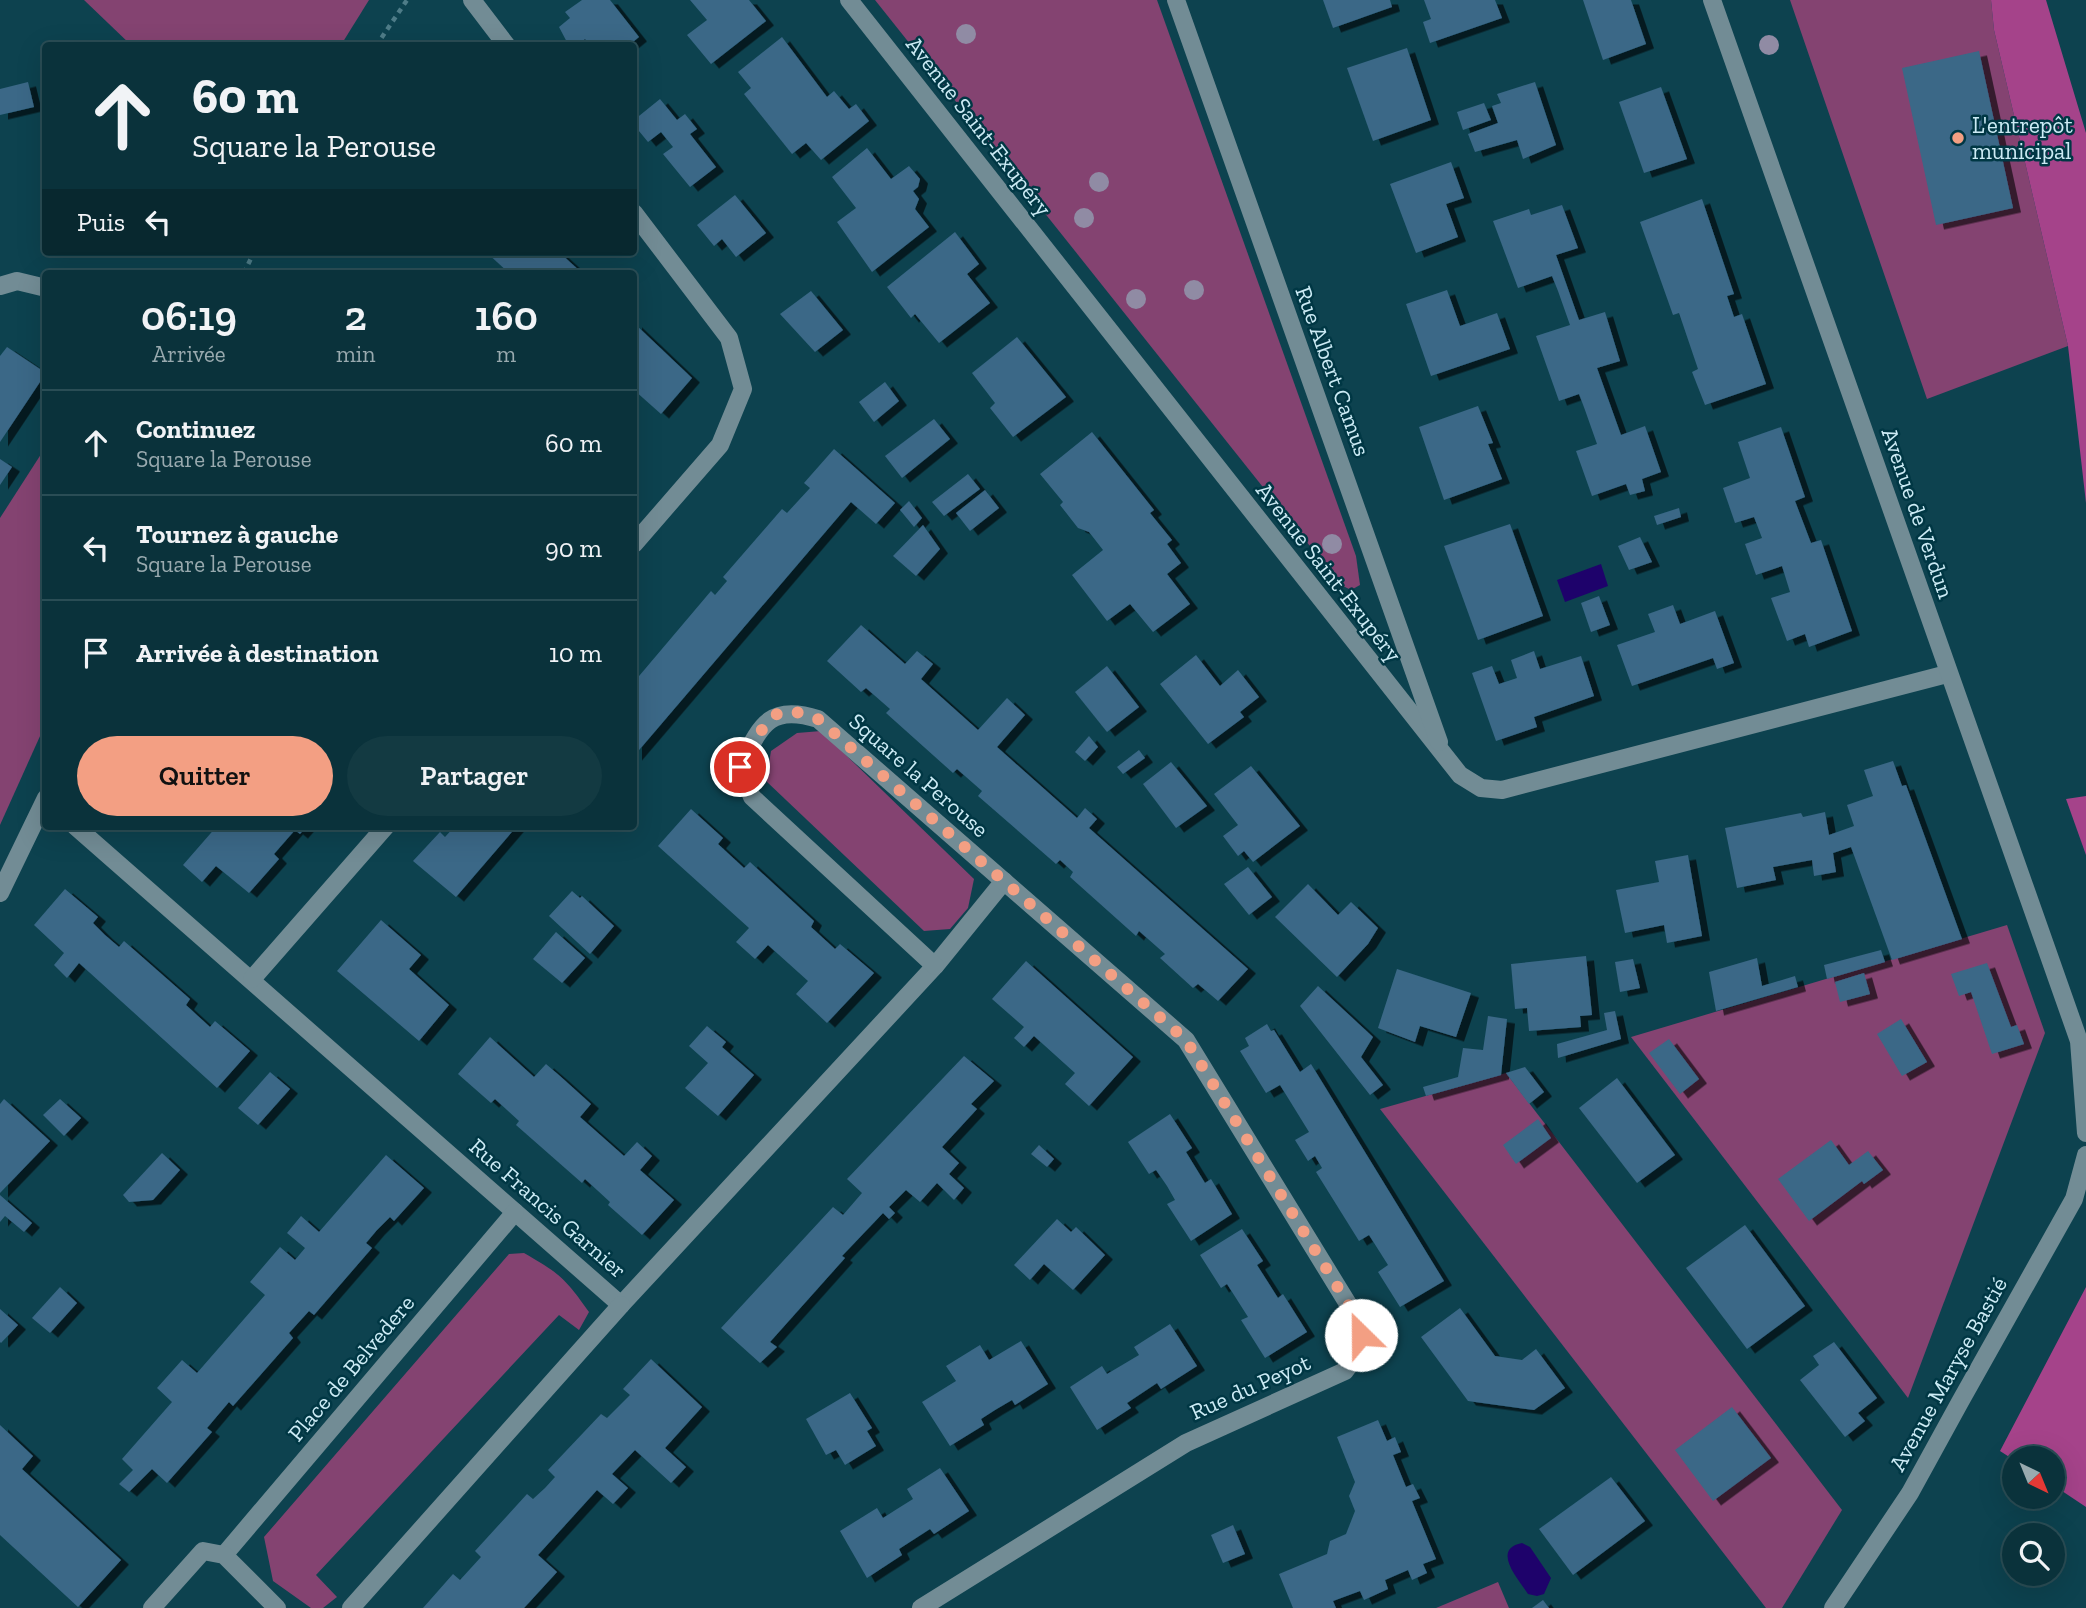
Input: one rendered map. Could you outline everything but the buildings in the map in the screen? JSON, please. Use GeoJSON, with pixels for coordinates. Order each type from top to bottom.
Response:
{"type":"FeatureCollection","features":[{"type":"Feature","properties":{"kind":"street"},"geometry":{"type":"LineString","coordinates":[[472,0],[504,42]]}},
{"type":"Feature","properties":{"kind":"street","name":"Avenue Saint-Exupéry"},"geometry":{"type":"LineString","coordinates":[[849,0],[1444,758],[1460,775],[1481,788],[1502,790],[1947,674]]}},
{"type":"Feature","properties":{"kind":"street","name":"Rue Albert Camus"},"geometry":{"type":"LineString","coordinates":[[1176,0],[1444,758]]}},
{"type":"Feature","properties":{"kind":"street","name":"Avenue de Verdun"},"geometry":{"type":"LineString","coordinates":[[1712,0],[1891,507],[1947,674],[2079,1041],[2086,1133]]}},
{"type":"Feature","properties":{"kind":"street"},"geometry":{"type":"LineString","coordinates":[[637,217],[729,338],[743,389],[720,445],[637,541]]}},
{"type":"Feature","properties":{"kind":"street"},"geometry":{"type":"LineString","coordinates":[[0,286],[17,281],[42,287]]}},
{"type":"Feature","properties":{"kind":"street","name":"Square la Perouse"},"geometry":{"type":"LineString","coordinates":[[934,966],[752,797],[740,767],[757,735],[778,713],[796,712],[818,719],[1186,1040]]}},
{"type":"Feature","properties":{"kind":"street"},"geometry":{"type":"LineString","coordinates":[[0,893],[42,806]]}},
{"type":"Feature","properties":{"kind":"street","name":"Rue Francis Garnier"},"geometry":{"type":"LineString","coordinates":[[80,830],[621,1305],[934,966],[1004,881]]}},
{"type":"Feature","properties":{"kind":"street"},"geometry":{"type":"LineString","coordinates":[[252,979],[382,830]]}},
{"type":"Feature","properties":{"kind":"street","name":"Rue du Peyot"},"geometry":{"type":"LineString","coordinates":[[921,1608],[1186,1443],[1345,1371],[1358,1355],[1361,1335],[1356,1317],[1186,1040]]}},
{"type":"Feature","properties":{"kind":"street","name":"Avenue Maryse Bastié"},"geometry":{"type":"LineString","coordinates":[[1833,1608],[1910,1493],[2074,1199],[2086,1155]]}},
{"type":"Feature","properties":{"kind":"street","name":"Place de Belvedere"},"geometry":{"type":"LineString","coordinates":[[224,1555],[515,1212]]}},
{"type":"Feature","properties":{"kind":"street"},"geometry":{"type":"LineString","coordinates":[[351,1608],[621,1305]]}},
{"type":"Feature","properties":{"kind":"street"},"geometry":{"type":"LineString","coordinates":[[152,1608],[203,1551],[224,1555],[277,1608]]}},
{"type":"Feature","properties":{"kind":"path"},"geometry":{"type":"LineString","coordinates":[[379,42],[407,0]]}},
{"type":"Feature","properties":{"kind":"shaded area"},"geometry":{"type":"Polygon","coordinates":[[[84,0],[369,0],[343,42],[128,42],[84,0]]]}},
{"type":"Feature","properties":{"kind":"shaded area"},"geometry":{"type":"Polygon","coordinates":[[[875,0],[1157,0],[1356,556],[1360,585],[1351,590],[1341,585],[875,0]]]}},
{"type":"Feature","properties":{"kind":"shaded area"},"geometry":{"type":"Polygon","coordinates":[[[1790,0],[1991,0],[1994,30],[2068,346],[1927,399],[1790,0]]]}},
{"type":"Feature","properties":{"kind":"shaded area"},"geometry":{"type":"Polygon","coordinates":[[[1991,0],[2046,0],[2086,133],[2086,503],[2068,346],[1994,30],[1991,0]]]}},
{"type":"Feature","properties":{"kind":"shaded area"},"geometry":{"type":"Polygon","coordinates":[[[42,453],[42,732],[0,825],[0,518],[42,453]]]}},
{"type":"Feature","properties":{"kind":"shaded area"},"geometry":{"type":"Polygon","coordinates":[[[1601,564],[1608,586],[1565,602],[1557,580],[1601,564]]]}},
{"type":"Feature","properties":{"kind":"shaded area"},"geometry":{"type":"Polygon","coordinates":[[[821,731],[974,879],[968,908],[950,929],[924,931],[766,781],[771,751],[797,733],[821,731]]]}},
{"type":"Feature","properties":{"kind":"shaded area"},"geometry":{"type":"Polygon","coordinates":[[[2086,796],[2086,855],[2066,799],[2086,796]]]}},
{"type":"Feature","properties":{"kind":"shaded area"},"geometry":{"type":"Polygon","coordinates":[[[2007,925],[2045,1033],[1908,1398],[1631,1037],[2007,925]]]}},
{"type":"Feature","properties":{"kind":"shaded area"},"geometry":{"type":"Polygon","coordinates":[[[1506,1073],[1842,1510],[1782,1608],[1766,1608],[1380,1109],[1506,1073]]]}},
{"type":"Feature","properties":{"kind":"shaded area"},"geometry":{"type":"Polygon","coordinates":[[[524,1253],[561,1277],[589,1312],[579,1330],[559,1315],[316,1575],[337,1597],[323,1608],[311,1608],[273,1581],[264,1537],[509,1254],[524,1253]]]}},
{"type":"Feature","properties":{"kind":"shaded area"},"geometry":{"type":"Polygon","coordinates":[[[2086,1287],[2086,1507],[2065,1493],[2065,1446],[2003,1446],[2086,1287]]]}},
{"type":"Feature","properties":{"kind":"shaded area"},"geometry":{"type":"Polygon","coordinates":[[[1522,1543],[1530,1547],[1551,1578],[1544,1594],[1528,1594],[1510,1565],[1508,1551],[1522,1543]]]}},
{"type":"Feature","properties":{"kind":"shaded area"},"geometry":{"type":"Polygon","coordinates":[[[1498,1582],[1509,1608],[1436,1608],[1498,1582]]]}},
{"type":"Feature","properties":{"kind":"place","name":"L'entrepôt municipal"},"geometry":{"type":"Point","coordinates":[1958,138]}},
{"type":"Feature","properties":{"kind":"route"},"geometry":{"type":"LineString","coordinates":[[740,767],[757,735],[778,713],[796,712],[818,719],[1186,1040],[1356,1317],[1361,1335]]}}]}
